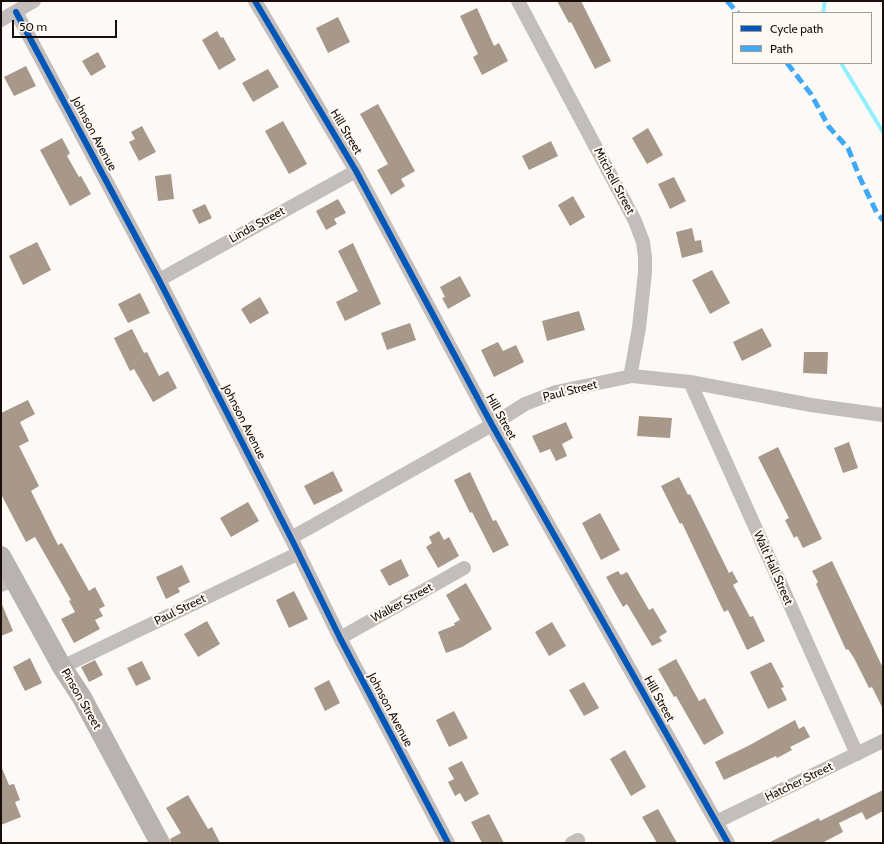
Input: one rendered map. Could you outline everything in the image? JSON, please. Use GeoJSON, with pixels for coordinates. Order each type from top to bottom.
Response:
{"type":"FeatureCollection","features":[{"type":"Feature","properties":{"kind":"street"},"geometry":{"type":"LineString","coordinates":[[1,20],[34,1]]}},
{"type":"Feature","properties":{"kind":"street","name":"Hill Street"},"geometry":{"type":"LineString","coordinates":[[255,1],[356,171],[492,424],[728,843]]}},
{"type":"Feature","properties":{"kind":"street","name":"Mitchell Street"},"geometry":{"type":"LineString","coordinates":[[518,1],[635,221],[643,242],[646,257],[645,272],[639,328],[631,372],[632,376]]}},
{"type":"Feature","properties":{"kind":"street","name":"Johnson Avenue"},"geometry":{"type":"LineString","coordinates":[[16,12],[159,280],[291,538],[340,638],[448,843]]}},
{"type":"Feature","properties":{"kind":"street","name":"Linda Street"},"geometry":{"type":"LineString","coordinates":[[159,280],[356,171]]}},
{"type":"Feature","properties":{"kind":"street","name":"Paul Street"},"geometry":{"type":"LineString","coordinates":[[291,538],[525,404],[556,392],[632,376],[690,382],[811,405],[883,415]]}},
{"type":"Feature","properties":{"kind":"street","name":"Walt Hall Street"},"geometry":{"type":"LineString","coordinates":[[690,382],[857,754]]}},
{"type":"Feature","properties":{"kind":"street","name":"Paul Street"},"geometry":{"type":"LineString","coordinates":[[62,667],[298,553]]}},
{"type":"Feature","properties":{"kind":"street","name":"Pinson Street"},"geometry":{"type":"LineString","coordinates":[[1,556],[7,582],[81,696],[160,843]]}},
{"type":"Feature","properties":{"kind":"street","name":"Walker Street"},"geometry":{"type":"LineString","coordinates":[[340,638],[464,568]]}},
{"type":"Feature","properties":{"kind":"street","name":"Hatcher Street"},"geometry":{"type":"LineString","coordinates":[[716,822],[883,741]]}},
{"type":"Feature","properties":{"kind":"building"},"geometry":{"type":"Polygon","coordinates":[[[557,1],[581,1],[611,61],[595,69],[571,22],[569,23],[557,1]]]}},
{"type":"Feature","properties":{"kind":"building"},"geometry":{"type":"Polygon","coordinates":[[[477,8],[494,46],[499,43],[508,61],[482,75],[473,57],[478,54],[460,16],[477,8]]]}},
{"type":"Feature","properties":{"kind":"building"},"geometry":{"type":"Polygon","coordinates":[[[338,17],[350,42],[328,53],[316,28],[338,17]]]}},
{"type":"Feature","properties":{"kind":"building"},"geometry":{"type":"Polygon","coordinates":[[[217,31],[221,38],[223,37],[236,60],[219,70],[202,40],[217,31]]]}},
{"type":"Feature","properties":{"kind":"building"},"geometry":{"type":"Polygon","coordinates":[[[98,52],[106,67],[91,76],[82,61],[98,52]]]}},
{"type":"Feature","properties":{"kind":"building"},"geometry":{"type":"Polygon","coordinates":[[[26,66],[36,86],[14,96],[4,77],[26,66]]]}},
{"type":"Feature","properties":{"kind":"building"},"geometry":{"type":"Polygon","coordinates":[[[268,69],[279,87],[253,102],[242,83],[268,69]]]}},
{"type":"Feature","properties":{"kind":"building"},"geometry":{"type":"Polygon","coordinates":[[[378,104],[415,171],[401,179],[405,186],[391,195],[377,170],[388,164],[360,114],[378,104]]]}},
{"type":"Feature","properties":{"kind":"building"},"geometry":{"type":"Polygon","coordinates":[[[283,121],[307,164],[289,174],[265,131],[283,121]]]}},
{"type":"Feature","properties":{"kind":"building"},"geometry":{"type":"Polygon","coordinates":[[[142,126],[156,152],[139,161],[129,142],[135,139],[131,132],[142,126]]]}},
{"type":"Feature","properties":{"kind":"building"},"geometry":{"type":"Polygon","coordinates":[[[648,128],[663,155],[647,164],[632,138],[648,128]]]}},
{"type":"Feature","properties":{"kind":"building"},"geometry":{"type":"Polygon","coordinates":[[[62,138],[70,153],[67,156],[91,194],[70,206],[40,150],[62,138]]]}},
{"type":"Feature","properties":{"kind":"building"},"geometry":{"type":"Polygon","coordinates":[[[551,141],[558,156],[529,170],[522,156],[551,141]]]}},
{"type":"Feature","properties":{"kind":"building"},"geometry":{"type":"Polygon","coordinates":[[[171,174],[174,199],[158,201],[155,176],[171,174]]]}},
{"type":"Feature","properties":{"kind":"building"},"geometry":{"type":"Polygon","coordinates":[[[674,177],[686,201],[670,209],[658,184],[674,177]]]}},
{"type":"Feature","properties":{"kind":"building"},"geometry":{"type":"Polygon","coordinates":[[[573,196],[585,217],[570,226],[558,205],[573,196]]]}},
{"type":"Feature","properties":{"kind":"building"},"geometry":{"type":"Polygon","coordinates":[[[338,199],[346,213],[334,219],[337,224],[326,230],[316,211],[338,199]]]}},
{"type":"Feature","properties":{"kind":"building"},"geometry":{"type":"Polygon","coordinates":[[[205,204],[212,218],[199,224],[192,210],[205,204]]]}},
{"type":"Feature","properties":{"kind":"building"},"geometry":{"type":"Polygon","coordinates":[[[692,228],[695,241],[701,240],[703,252],[682,258],[676,232],[692,228]]]}},
{"type":"Feature","properties":{"kind":"building"},"geometry":{"type":"Polygon","coordinates":[[[37,242],[51,270],[23,285],[9,256],[37,242]]]}},
{"type":"Feature","properties":{"kind":"building"},"geometry":{"type":"Polygon","coordinates":[[[353,243],[381,304],[345,321],[336,302],[358,291],[338,251],[353,243]]]}},
{"type":"Feature","properties":{"kind":"building"},"geometry":{"type":"Polygon","coordinates":[[[712,270],[730,303],[710,314],[692,280],[712,270]]]}},
{"type":"Feature","properties":{"kind":"building"},"geometry":{"type":"Polygon","coordinates":[[[460,276],[471,296],[448,309],[442,298],[445,297],[440,287],[460,276]]]}},
{"type":"Feature","properties":{"kind":"building"},"geometry":{"type":"Polygon","coordinates":[[[140,293],[150,313],[128,323],[118,304],[140,293]]]}},
{"type":"Feature","properties":{"kind":"building"},"geometry":{"type":"Polygon","coordinates":[[[260,297],[269,313],[250,324],[241,309],[260,297]]]}},
{"type":"Feature","properties":{"kind":"building"},"geometry":{"type":"Polygon","coordinates":[[[579,311],[585,330],[547,341],[542,321],[579,311]]]}},
{"type":"Feature","properties":{"kind":"building"},"geometry":{"type":"Polygon","coordinates":[[[410,323],[416,340],[387,350],[381,333],[410,323]]]}},
{"type":"Feature","properties":{"kind":"building"},"geometry":{"type":"Polygon","coordinates":[[[762,328],[772,346],[742,361],[733,342],[762,328]]]}},
{"type":"Feature","properties":{"kind":"building"},"geometry":{"type":"Polygon","coordinates":[[[132,329],[144,353],[147,352],[159,376],[168,371],[177,388],[153,402],[134,369],[130,371],[114,338],[132,329]]]}},
{"type":"Feature","properties":{"kind":"building"},"geometry":{"type":"Polygon","coordinates":[[[498,342],[503,351],[516,345],[524,362],[494,377],[481,350],[498,342]]]}},
{"type":"Feature","properties":{"kind":"building"},"geometry":{"type":"Polygon","coordinates":[[[804,352],[828,352],[827,374],[803,373],[804,352]]]}},
{"type":"Feature","properties":{"kind":"building"},"geometry":{"type":"Polygon","coordinates":[[[28,400],[35,414],[20,422],[29,441],[19,446],[39,486],[31,491],[58,545],[62,543],[89,591],[95,587],[105,606],[99,609],[103,616],[95,620],[100,629],[74,643],[61,619],[75,612],[69,601],[71,600],[35,537],[26,542],[1,494],[1,413],[28,400]]]}},
{"type":"Feature","properties":{"kind":"building"},"geometry":{"type":"Polygon","coordinates":[[[639,416],[672,418],[670,438],[637,436],[639,416]]]}},
{"type":"Feature","properties":{"kind":"building"},"geometry":{"type":"Polygon","coordinates":[[[566,422],[573,438],[562,444],[567,456],[556,461],[550,449],[540,453],[532,436],[566,422]]]}},
{"type":"Feature","properties":{"kind":"building"},"geometry":{"type":"Polygon","coordinates":[[[849,442],[858,468],[843,473],[834,448],[849,442]]]}},
{"type":"Feature","properties":{"kind":"building"},"geometry":{"type":"Polygon","coordinates":[[[778,447],[822,539],[803,548],[797,536],[794,538],[785,520],[789,518],[758,457],[778,447]]]}},
{"type":"Feature","properties":{"kind":"building"},"geometry":{"type":"Polygon","coordinates":[[[333,471],[343,491],[314,505],[304,486],[333,471]]]}},
{"type":"Feature","properties":{"kind":"building"},"geometry":{"type":"Polygon","coordinates":[[[470,472],[493,521],[496,520],[509,545],[493,553],[472,512],[470,513],[454,480],[470,472]]]}},
{"type":"Feature","properties":{"kind":"building"},"geometry":{"type":"Polygon","coordinates":[[[679,477],[688,495],[690,494],[729,573],[732,571],[738,582],[733,585],[750,617],[753,616],[765,641],[747,650],[728,610],[724,612],[682,523],[680,524],[661,486],[679,477]]]}},
{"type":"Feature","properties":{"kind":"building"},"geometry":{"type":"Polygon","coordinates":[[[248,502],[259,521],[231,537],[220,518],[248,502]]]}},
{"type":"Feature","properties":{"kind":"building"},"geometry":{"type":"Polygon","coordinates":[[[600,513],[620,550],[601,560],[582,523],[600,513]]]}},
{"type":"Feature","properties":{"kind":"building"},"geometry":{"type":"Polygon","coordinates":[[[439,531],[444,540],[449,537],[459,556],[438,568],[426,547],[432,543],[429,537],[439,531]]]}},
{"type":"Feature","properties":{"kind":"building"},"geometry":{"type":"Polygon","coordinates":[[[401,559],[409,576],[389,586],[380,570],[401,559]]]}},
{"type":"Feature","properties":{"kind":"building"},"geometry":{"type":"Polygon","coordinates":[[[832,561],[883,668],[883,709],[872,687],[869,688],[854,658],[848,649],[846,650],[816,584],[818,582],[812,571],[832,561]]]}},
{"type":"Feature","properties":{"kind":"building"},"geometry":{"type":"Polygon","coordinates":[[[182,565],[190,582],[178,588],[180,592],[166,599],[156,577],[182,565]]]}},
{"type":"Feature","properties":{"kind":"building"},"geometry":{"type":"Polygon","coordinates":[[[618,571],[621,575],[627,572],[649,610],[653,608],[667,632],[659,637],[662,641],[652,646],[627,604],[623,607],[606,577],[618,571]]]}},
{"type":"Feature","properties":{"kind":"building"},"geometry":{"type":"Polygon","coordinates":[[[466,583],[492,629],[462,647],[446,653],[438,632],[455,625],[454,623],[460,620],[446,595],[466,583]]]}},
{"type":"Feature","properties":{"kind":"building"},"geometry":{"type":"Polygon","coordinates":[[[294,591],[308,619],[289,628],[276,600],[294,591]]]}},
{"type":"Feature","properties":{"kind":"building"},"geometry":{"type":"Polygon","coordinates":[[[1,602],[13,631],[1,636],[1,602]]]}},
{"type":"Feature","properties":{"kind":"building"},"geometry":{"type":"Polygon","coordinates":[[[207,621],[220,644],[198,657],[184,634],[207,621]]]}},
{"type":"Feature","properties":{"kind":"building"},"geometry":{"type":"Polygon","coordinates":[[[552,622],[566,646],[549,656],[535,632],[552,622]]]}},
{"type":"Feature","properties":{"kind":"building"},"geometry":{"type":"Polygon","coordinates":[[[30,658],[42,683],[25,691],[13,667],[30,658]]]}},
{"type":"Feature","properties":{"kind":"building"},"geometry":{"type":"Polygon","coordinates":[[[676,659],[699,701],[705,698],[724,733],[704,745],[676,696],[674,697],[658,669],[676,659]]]}},
{"type":"Feature","properties":{"kind":"building"},"geometry":{"type":"Polygon","coordinates":[[[95,660],[103,675],[89,682],[81,667],[95,660]]]}},
{"type":"Feature","properties":{"kind":"building"},"geometry":{"type":"Polygon","coordinates":[[[142,661],[151,679],[136,686],[127,668],[142,661]]]}},
{"type":"Feature","properties":{"kind":"building"},"geometry":{"type":"Polygon","coordinates":[[[771,662],[784,687],[781,688],[787,700],[768,709],[750,672],[771,662]]]}},
{"type":"Feature","properties":{"kind":"building"},"geometry":{"type":"Polygon","coordinates":[[[329,680],[340,703],[325,711],[314,688],[329,680]]]}},
{"type":"Feature","properties":{"kind":"building"},"geometry":{"type":"Polygon","coordinates":[[[584,682],[599,708],[584,716],[569,690],[584,682]]]}},
{"type":"Feature","properties":{"kind":"building"},"geometry":{"type":"Polygon","coordinates":[[[454,711],[468,738],[449,747],[436,720],[454,711]]]}},
{"type":"Feature","properties":{"kind":"building"},"geometry":{"type":"Polygon","coordinates":[[[795,720],[799,729],[804,726],[810,737],[790,747],[792,750],[777,758],[776,756],[724,780],[715,762],[795,720]]]}},
{"type":"Feature","properties":{"kind":"building"},"geometry":{"type":"Polygon","coordinates":[[[625,750],[646,787],[631,796],[610,759],[625,750]]]}},
{"type":"Feature","properties":{"kind":"building"},"geometry":{"type":"Polygon","coordinates":[[[462,761],[479,794],[465,802],[460,793],[455,796],[448,782],[454,779],[448,768],[462,761]]]}},
{"type":"Feature","properties":{"kind":"building"},"geometry":{"type":"Polygon","coordinates":[[[1,766],[9,785],[14,784],[20,800],[15,802],[21,817],[1,825],[1,766]]]}},
{"type":"Feature","properties":{"kind":"building"},"geometry":{"type":"Polygon","coordinates":[[[883,790],[883,811],[866,820],[862,812],[839,823],[843,832],[822,843],[768,843],[819,818],[820,821],[883,790]]]}},
{"type":"Feature","properties":{"kind":"building"},"geometry":{"type":"Polygon","coordinates":[[[188,795],[208,829],[212,827],[220,843],[171,843],[170,839],[181,833],[166,808],[188,795]]]}},
{"type":"Feature","properties":{"kind":"building"},"geometry":{"type":"Polygon","coordinates":[[[658,809],[677,843],[657,843],[642,817],[658,809]]]}},
{"type":"Feature","properties":{"kind":"building"},"geometry":{"type":"Polygon","coordinates":[[[489,814],[504,843],[482,843],[471,822],[489,814]]]}},
{"type":"Feature","properties":{"kind":"waterway"},"geometry":{"type":"LineString","coordinates":[[823,12],[825,1]]}},
{"type":"Feature","properties":{"kind":"waterway"},"geometry":{"type":"LineString","coordinates":[[842,64],[883,132]]}},
{"type":"Feature","properties":{"kind":"marked path"},"geometry":{"type":"LineString","coordinates":[[727,1],[737,12]]}},
{"type":"Feature","properties":{"kind":"marked path"},"geometry":{"type":"LineString","coordinates":[[788,64],[811,94],[829,127],[848,148],[860,178],[877,213],[883,220]]}},
{"type":"Feature","properties":{"kind":"cycle path"},"geometry":{"type":"LineString","coordinates":[[255,1],[356,171],[492,425],[728,843]]}},
{"type":"Feature","properties":{"kind":"cycle path"},"geometry":{"type":"LineString","coordinates":[[16,12],[159,280],[293,542],[340,638],[448,843]]}}]}
